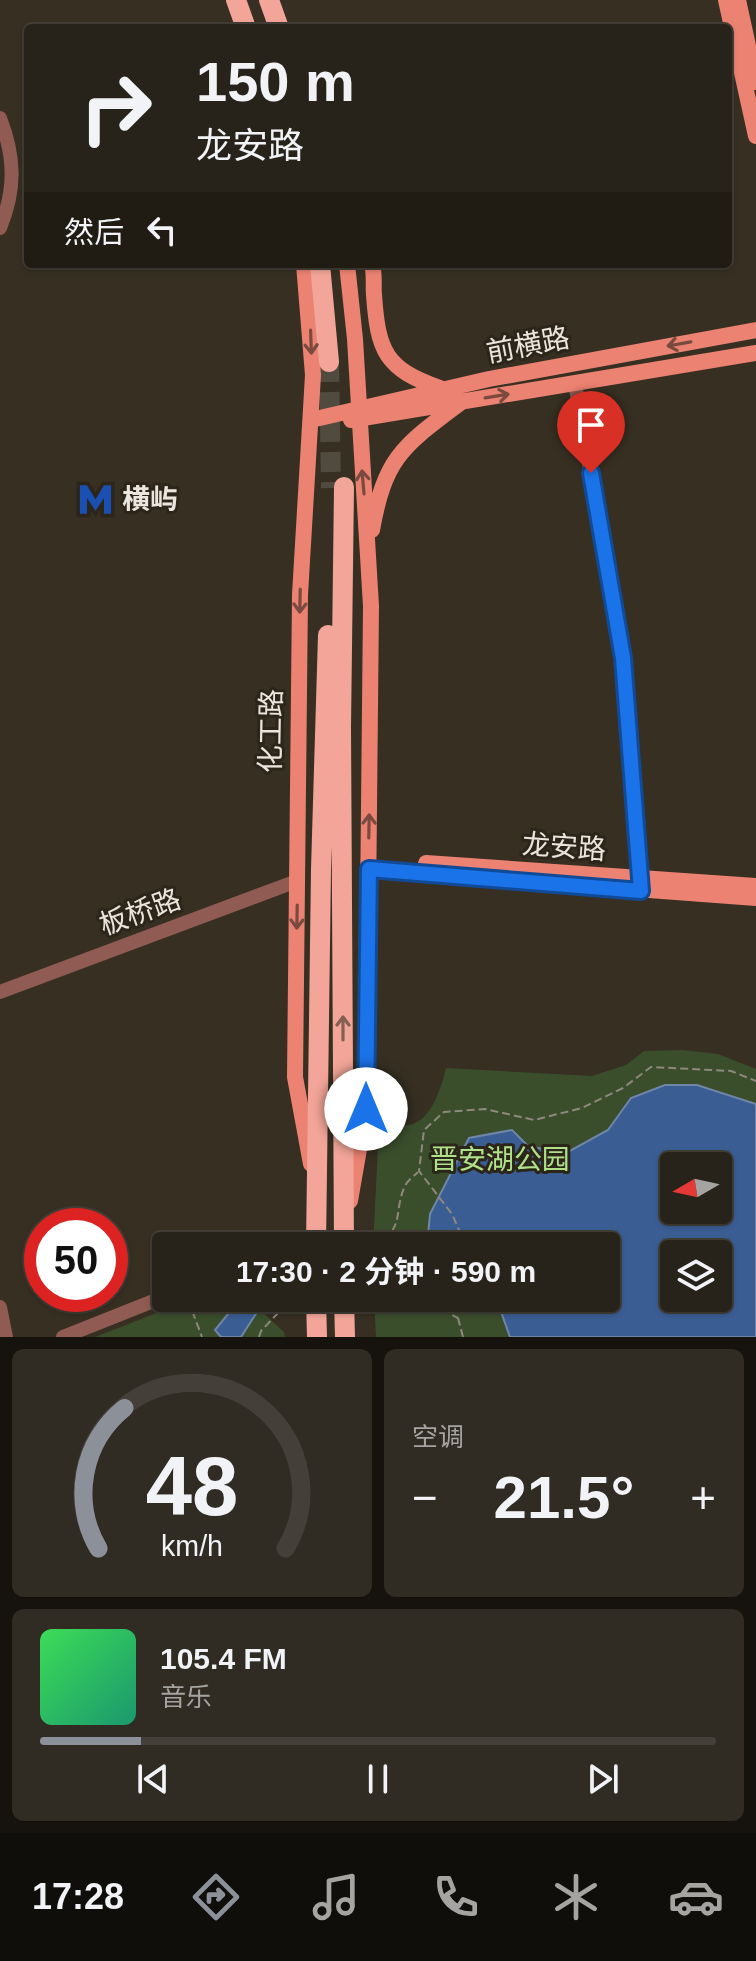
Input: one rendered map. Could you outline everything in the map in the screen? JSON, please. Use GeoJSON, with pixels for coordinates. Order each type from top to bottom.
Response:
{"type":"FeatureCollection","features":[{"type":"Feature","properties":{"kind":"highway"},"geometry":{"type":"LineString","coordinates":[[236,0],[245,24]]}},
{"type":"Feature","properties":{"kind":"highway"},"geometry":{"type":"LineString","coordinates":[[269,0],[278,24]]}},
{"type":"Feature","properties":{"kind":"highway"},"geometry":{"type":"LineString","coordinates":[[321,268],[343,365]]}},
{"type":"Feature","properties":{"kind":"highway"},"geometry":{"type":"LineString","coordinates":[[333,268],[343,365]]}},
{"type":"Feature","properties":{"kind":"highway","name":"化工路"},"geometry":{"type":"LineString","coordinates":[[313,1232],[317,1197],[321,869],[337,487],[344,1232]]}},
{"type":"Feature","properties":{"kind":"highway"},"geometry":{"type":"LineString","coordinates":[[316,1312],[317,1337]]}},
{"type":"Feature","properties":{"kind":"highway"},"geometry":{"type":"LineString","coordinates":[[344,1312],[345,1337]]}},
{"type":"Feature","properties":{"kind":"main road"},"geometry":{"type":"LineString","coordinates":[[726,0],[731,24]]}},
{"type":"Feature","properties":{"kind":"main road"},"geometry":{"type":"LineString","coordinates":[[738,0],[756,82]]}},
{"type":"Feature","properties":{"kind":"main road"},"geometry":{"type":"LineString","coordinates":[[732,27],[756,136]]}},
{"type":"Feature","properties":{"kind":"main road","name":"化工路"},"geometry":{"type":"LineString","coordinates":[[304,268],[311,335],[311,426],[300,595],[295,1077],[317,1197]]}},
{"type":"Feature","properties":{"kind":"main road"},"geometry":{"type":"LineString","coordinates":[[346,1232],[366,1109],[371,606],[358,413],[343,365],[347,268]]}},
{"type":"Feature","properties":{"kind":"main road"},"geometry":{"type":"LineString","coordinates":[[372,268],[379,337],[386,356],[415,380],[441,388]]}},
{"type":"Feature","properties":{"kind":"main road"},"geometry":{"type":"LineString","coordinates":[[343,365],[374,293]]}},
{"type":"Feature","properties":{"kind":"main road","name":"前横路"},"geometry":{"type":"LineString","coordinates":[[311,426],[441,388],[756,330]]}},
{"type":"Feature","properties":{"kind":"main road","name":"前横路"},"geometry":{"type":"LineString","coordinates":[[358,413],[461,402],[756,353]]}},
{"type":"Feature","properties":{"kind":"main road"},"geometry":{"type":"LineString","coordinates":[[369,551],[378,501],[392,464],[419,434],[461,402]]}},
{"type":"Feature","properties":{"kind":"main road","name":"龙安路"},"geometry":{"type":"LineString","coordinates":[[369,864],[641,885],[756,898]]}},
{"type":"Feature","properties":{"kind":"main road","name":"龙安路"},"geometry":{"type":"LineString","coordinates":[[641,885],[756,886]]}},
{"type":"Feature","properties":{"kind":"street"},"geometry":{"type":"LineString","coordinates":[[0,118],[13,170],[12,190],[0,228]]}},
{"type":"Feature","properties":{"kind":"street"},"geometry":{"type":"LineString","coordinates":[[575,383],[623,658],[641,885]]}},
{"type":"Feature","properties":{"kind":"street","name":"板桥路"},"geometry":{"type":"LineString","coordinates":[[0,992],[297,881]]}},
{"type":"Feature","properties":{"kind":"street"},"geometry":{"type":"LineString","coordinates":[[63,1337],[152,1302]]}},
{"type":"Feature","properties":{"kind":"street"},"geometry":{"type":"LineString","coordinates":[[0,1307],[6,1337]]}},
{"type":"Feature","properties":{"kind":"path"},"geometry":{"type":"LineString","coordinates":[[390,1232],[399,1218],[405,1185],[419,1171],[424,1130],[444,1112],[485,1109],[534,1120],[582,1108],[623,1088],[651,1067],[731,1071],[756,1081]]}},
{"type":"Feature","properties":{"kind":"path"},"geometry":{"type":"LineString","coordinates":[[419,1171],[452,1214],[460,1232]]}},
{"type":"Feature","properties":{"kind":"path"},"geometry":{"type":"LineString","coordinates":[[193,1312],[202,1337]]}},
{"type":"Feature","properties":{"kind":"path"},"geometry":{"type":"LineString","coordinates":[[447,1312],[458,1318]]}},
{"type":"Feature","properties":{"kind":"path"},"geometry":{"type":"LineString","coordinates":[[460,1312],[458,1318],[463,1337]]}},
{"type":"Feature","properties":{"kind":"path"},"geometry":{"type":"LineString","coordinates":[[259,1337],[278,1313]]}},
{"type":"Feature","properties":{"kind":"green space","name":"晋安湖公园"},"geometry":{"type":"Polygon","coordinates":[[[683,1050],[718,1054],[756,1069],[756,1337],[376,1337],[375,1312],[620,1312],[620,1232],[374,1232],[379,1126],[405,1126],[420,1121],[435,1100],[446,1068],[592,1076],[626,1065],[644,1051],[683,1050]]]}},
{"type":"Feature","properties":{"kind":"green space"},"geometry":{"type":"Polygon","coordinates":[[[159,1312],[262,1312],[284,1332],[285,1337],[95,1337],[159,1312]]]}},
{"type":"Feature","properties":{"kind":"water"},"geometry":{"type":"Polygon","coordinates":[[[665,1085],[697,1085],[756,1104],[756,1337],[510,1337],[501,1312],[620,1312],[620,1232],[428,1232],[430,1214],[469,1138],[512,1130],[529,1147],[568,1152],[608,1130],[631,1098],[665,1085]]]}},
{"type":"Feature","properties":{"kind":"water"},"geometry":{"type":"Polygon","coordinates":[[[257,1312],[241,1337],[221,1337],[215,1330],[228,1314],[257,1312]]]}},
{"type":"Feature","properties":{"kind":"tunnel"},"geometry":{"type":"LineString","coordinates":[[329,362],[331,488]]}},
{"type":"Feature","properties":{"kind":"place","name":"横屿"},"geometry":{"type":"Point","coordinates":[96,499]}},
{"type":"Feature","properties":{"kind":"route"},"geometry":{"type":"LineString","coordinates":[[366,1109],[369,869],[641,891],[623,658],[591,473]]}}]}
